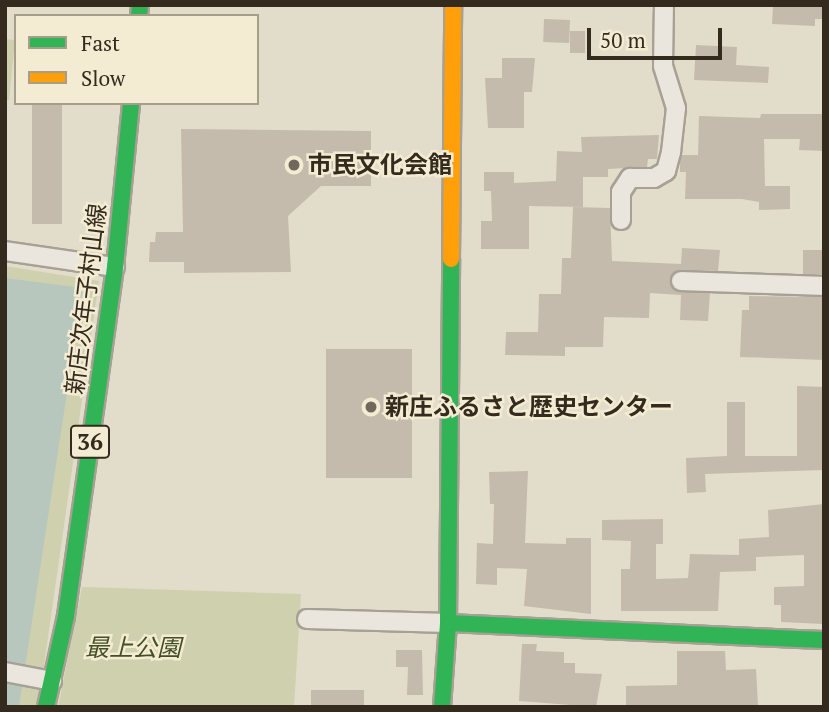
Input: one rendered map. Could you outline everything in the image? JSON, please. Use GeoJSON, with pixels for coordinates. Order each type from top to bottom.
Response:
{"type":"FeatureCollection","features":[{"type":"Feature","properties":{"kind":"street"},"geometry":{"type":"LineString","coordinates":[[442,707],[448,622],[453,5]]}},
{"type":"Feature","properties":{"kind":"street"},"geometry":{"type":"LineString","coordinates":[[621,219],[621,192],[630,178],[654,178],[666,171],[671,152],[676,108],[663,66],[664,5]]}},
{"type":"Feature","properties":{"kind":"street","name":"新庄次年子村山線"},"geometry":{"type":"LineString","coordinates":[[46,707],[66,616],[114,267],[131,105]]}},
{"type":"Feature","properties":{"kind":"street"},"geometry":{"type":"LineString","coordinates":[[5,251],[114,267]]}},
{"type":"Feature","properties":{"kind":"street"},"geometry":{"type":"LineString","coordinates":[[681,281],[824,286]]}},
{"type":"Feature","properties":{"kind":"street"},"geometry":{"type":"LineString","coordinates":[[307,619],[448,622],[824,640]]}},
{"type":"Feature","properties":{"kind":"street"},"geometry":{"type":"LineString","coordinates":[[5,673],[52,681]]}},
{"type":"Feature","properties":{"kind":"green space"},"geometry":{"type":"Polygon","coordinates":[[[5,39],[14,40],[14,50],[9,100],[5,100],[5,39]]]}},
{"type":"Feature","properties":{"kind":"green space","name":"最上公園"},"geometry":{"type":"Polygon","coordinates":[[[5,266],[99,281],[38,707],[5,707],[5,266]]]}},
{"type":"Feature","properties":{"kind":"green space","name":"最上公園"},"geometry":{"type":"Polygon","coordinates":[[[82,587],[301,594],[294,707],[58,707],[82,587]]]}},
{"type":"Feature","properties":{"kind":"shaded area","name":"最上公園"},"geometry":{"type":"Polygon","coordinates":[[[5,278],[83,288],[19,707],[5,707],[5,278]]]}},
{"type":"Feature","properties":{"kind":"building"},"geometry":{"type":"Polygon","coordinates":[[[773,5],[824,5],[824,19],[815,19],[815,26],[772,24],[773,5]]]}},
{"type":"Feature","properties":{"kind":"building"},"geometry":{"type":"Polygon","coordinates":[[[544,19],[570,20],[569,43],[543,42],[544,19]]]}},
{"type":"Feature","properties":{"kind":"building"},"geometry":{"type":"Polygon","coordinates":[[[570,31],[585,31],[585,53],[570,53],[570,31]]]}},
{"type":"Feature","properties":{"kind":"building"},"geometry":{"type":"Polygon","coordinates":[[[696,45],[737,47],[736,65],[769,67],[768,83],[694,80],[696,45]]]}},
{"type":"Feature","properties":{"kind":"building"},"geometry":{"type":"Polygon","coordinates":[[[502,58],[535,58],[532,92],[524,92],[524,128],[488,128],[485,78],[502,78],[502,58]]]}},
{"type":"Feature","properties":{"kind":"building"},"geometry":{"type":"Polygon","coordinates":[[[32,105],[62,105],[62,224],[32,224],[32,105]]]}},
{"type":"Feature","properties":{"kind":"building"},"geometry":{"type":"Polygon","coordinates":[[[761,114],[824,114],[824,151],[799,150],[800,139],[764,139],[765,186],[790,186],[790,209],[759,210],[759,202],[742,199],[685,199],[686,172],[680,172],[680,161],[682,155],[698,155],[699,116],[760,118],[761,114]]]}},
{"type":"Feature","properties":{"kind":"building"},"geometry":{"type":"Polygon","coordinates":[[[181,129],[371,131],[371,186],[321,186],[288,216],[291,272],[184,273],[184,262],[149,262],[150,242],[155,242],[156,232],[183,232],[181,129]]]}},
{"type":"Feature","properties":{"kind":"building"},"geometry":{"type":"Polygon","coordinates":[[[659,135],[657,159],[648,159],[647,167],[608,169],[608,177],[583,177],[583,207],[529,206],[529,249],[481,249],[481,221],[492,221],[491,191],[484,191],[484,172],[514,172],[514,183],[556,181],[557,151],[582,152],[581,137],[659,135]]]}},
{"type":"Feature","properties":{"kind":"building"},"geometry":{"type":"Polygon","coordinates":[[[573,207],[610,208],[612,261],[681,264],[682,248],[720,250],[718,271],[681,270],[670,280],[676,291],[710,293],[708,321],[680,320],[681,295],[650,293],[649,318],[604,317],[603,347],[565,347],[565,356],[505,355],[506,332],[538,332],[539,294],[561,294],[562,258],[571,258],[573,207]]]}},
{"type":"Feature","properties":{"kind":"building"},"geometry":{"type":"Polygon","coordinates":[[[803,250],[824,250],[824,274],[803,274],[803,250]]]}},
{"type":"Feature","properties":{"kind":"building"},"geometry":{"type":"Polygon","coordinates":[[[749,296],[824,297],[824,360],[740,357],[742,310],[749,310],[749,296]]]}},
{"type":"Feature","properties":{"kind":"building"},"geometry":{"type":"Polygon","coordinates":[[[326,349],[412,349],[412,478],[326,478],[326,349]]]}},
{"type":"Feature","properties":{"kind":"building"},"geometry":{"type":"Polygon","coordinates":[[[797,386],[824,387],[824,470],[705,474],[706,492],[687,493],[686,458],[727,456],[727,402],[745,402],[745,456],[797,456],[797,386]]]}},
{"type":"Feature","properties":{"kind":"building"},"geometry":{"type":"Polygon","coordinates":[[[528,471],[525,543],[566,544],[566,538],[591,538],[591,614],[524,606],[527,569],[497,568],[497,585],[476,584],[477,543],[493,544],[494,504],[490,504],[489,472],[528,471]]]}},
{"type":"Feature","properties":{"kind":"building"},"geometry":{"type":"Polygon","coordinates":[[[824,504],[823,624],[781,622],[781,605],[774,605],[774,587],[804,586],[804,555],[756,557],[756,571],[720,572],[718,611],[621,611],[621,569],[630,569],[631,541],[602,540],[602,520],[663,519],[663,544],[656,544],[656,579],[688,578],[690,554],[739,555],[739,539],[769,537],[768,510],[824,504]]]}},
{"type":"Feature","properties":{"kind":"building"},"geometry":{"type":"Polygon","coordinates":[[[522,644],[537,644],[536,651],[564,652],[564,663],[575,663],[575,673],[602,674],[596,707],[519,701],[522,644]]]}},
{"type":"Feature","properties":{"kind":"building"},"geometry":{"type":"Polygon","coordinates":[[[396,650],[422,650],[423,695],[407,695],[408,667],[396,667],[396,650]]]}},
{"type":"Feature","properties":{"kind":"building"},"geometry":{"type":"Polygon","coordinates":[[[677,651],[725,651],[726,670],[756,669],[758,705],[626,707],[626,686],[677,685],[677,651]]]}},
{"type":"Feature","properties":{"kind":"building"},"geometry":{"type":"Polygon","coordinates":[[[311,690],[364,690],[364,707],[311,707],[311,690]]]}},
{"type":"Feature","properties":{"kind":"traffic: fast"},"geometry":{"type":"LineString","coordinates":[[139,14],[140,5]]}},
{"type":"Feature","properties":{"kind":"traffic: fast"},"geometry":{"type":"LineString","coordinates":[[46,707],[66,616],[115,267],[131,105]]}},
{"type":"Feature","properties":{"kind":"traffic: fast"},"geometry":{"type":"LineString","coordinates":[[442,707],[448,623],[451,259]]}},
{"type":"Feature","properties":{"kind":"traffic: fast"},"geometry":{"type":"LineString","coordinates":[[448,623],[824,640]]}},
{"type":"Feature","properties":{"kind":"traffic: slow"},"geometry":{"type":"LineString","coordinates":[[451,259],[453,5]]}},
{"type":"Feature","properties":{"kind":"place","name":"市民文化会館"},"geometry":{"type":"Point","coordinates":[294,165]}},
{"type":"Feature","properties":{"kind":"place","name":"新庄ふるさと歴史センター"},"geometry":{"type":"Point","coordinates":[371,407]}}]}
